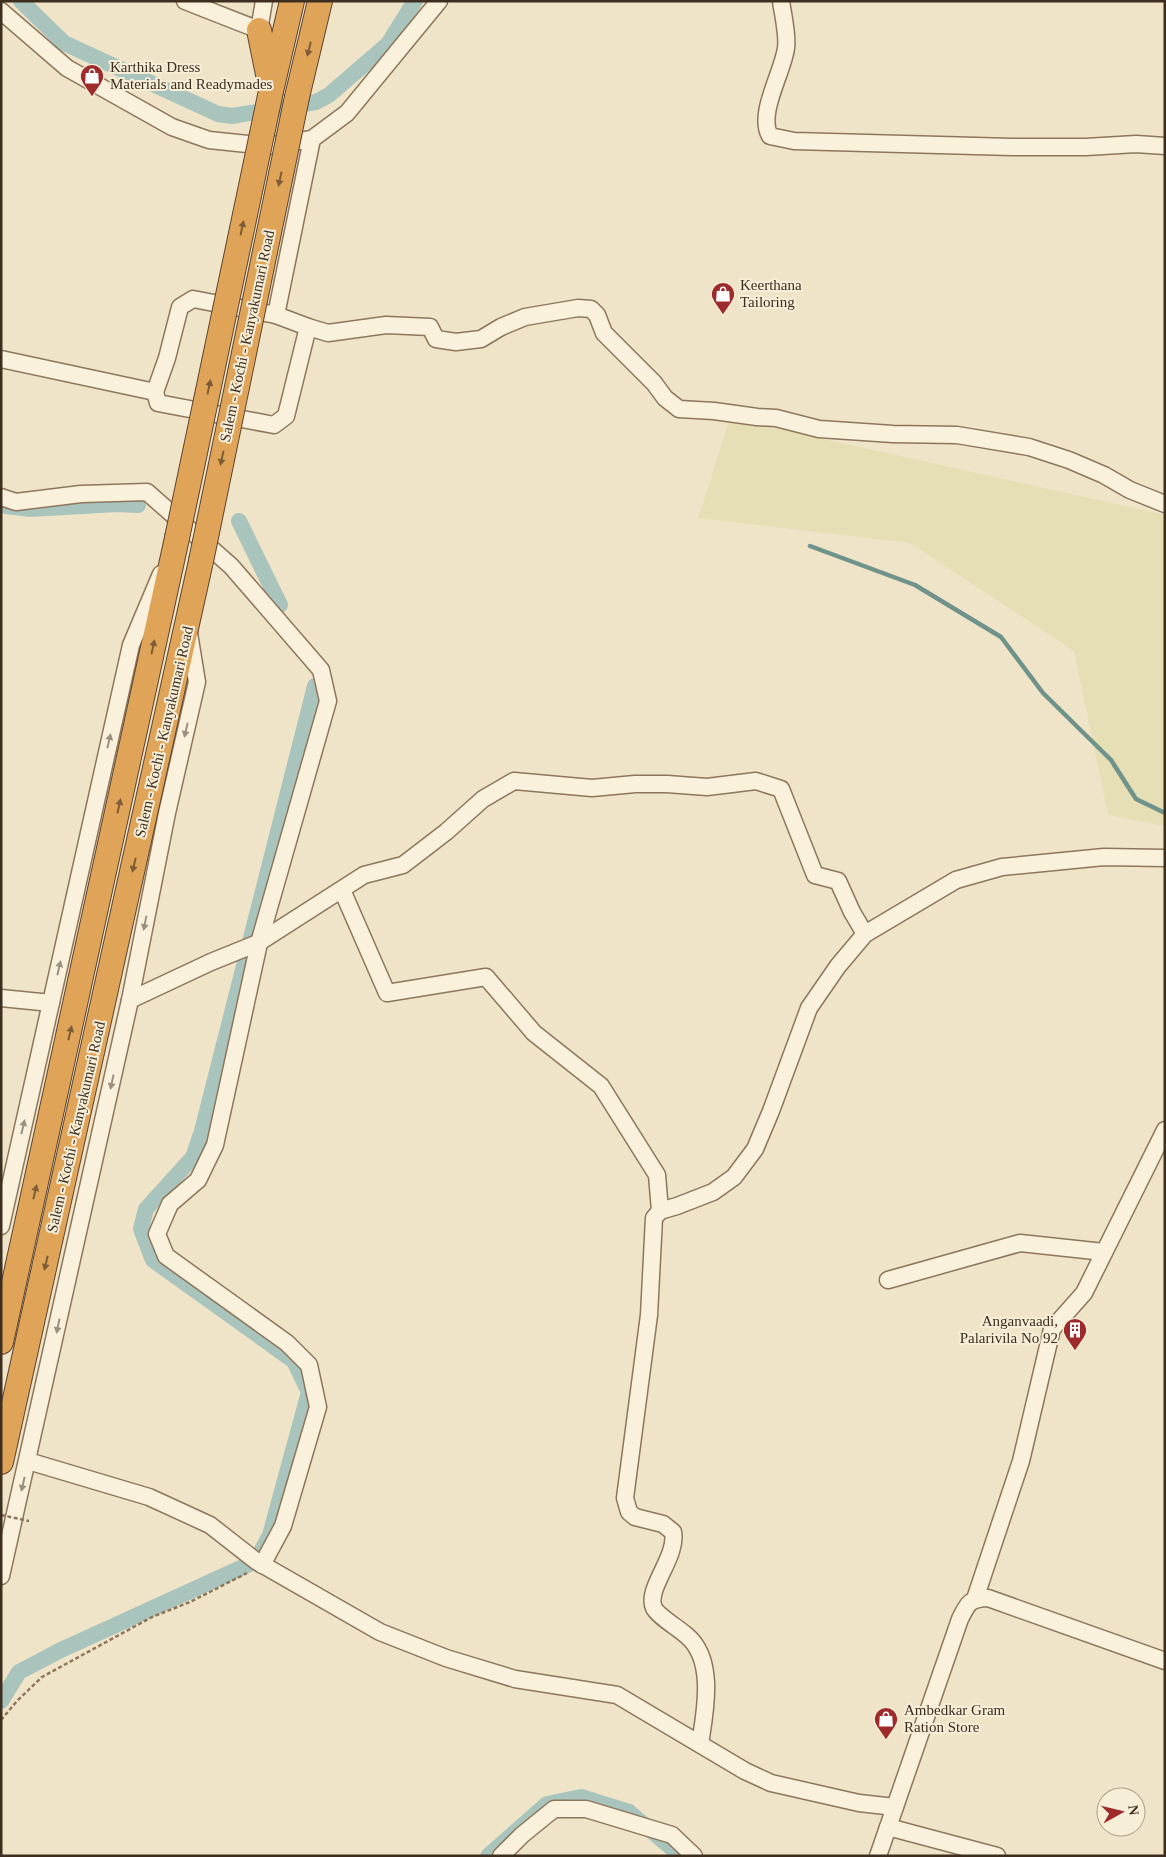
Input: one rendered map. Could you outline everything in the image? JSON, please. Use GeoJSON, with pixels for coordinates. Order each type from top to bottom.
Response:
{"type":"FeatureCollection","features":[{"type":"Feature","properties":{"kind":"highway","name":"Salem - Kochi - Kanyakumari Road"},"geometry":{"type":"LineString","coordinates":[[1,1342],[292,1]]}},
{"type":"Feature","properties":{"kind":"highway","name":"Salem - Kochi - Kanyakumari Road"},"geometry":{"type":"LineString","coordinates":[[1,1462],[188,624],[297,97],[320,1]]}},
{"type":"Feature","properties":{"kind":"highway"},"geometry":{"type":"LineString","coordinates":[[259,30],[271,91]]}},
{"type":"Feature","properties":{"kind":"street"},"geometry":{"type":"LineString","coordinates":[[185,1],[259,30],[264,1]]}},
{"type":"Feature","properties":{"kind":"street"},"geometry":{"type":"LineString","coordinates":[[1,11],[67,68],[172,126],[209,140],[267,146],[312,139],[348,113],[439,1]]}},
{"type":"Feature","properties":{"kind":"street"},"geometry":{"type":"LineString","coordinates":[[781,1],[786,48],[767,114],[766,124],[770,136],[804,142],[1086,148],[1136,144],[1165,146]]}},
{"type":"Feature","properties":{"kind":"street"},"geometry":{"type":"LineString","coordinates":[[276,315],[312,139]]}},
{"type":"Feature","properties":{"kind":"street"},"geometry":{"type":"LineString","coordinates":[[308,328],[286,416],[274,425],[158,403],[156,392],[180,307],[193,300],[276,315],[308,328],[328,333],[386,325],[430,327],[436,339],[456,342],[481,339],[500,327],[525,317],[578,308],[591,309],[597,315],[604,333],[654,384],[665,398],[679,409],[776,418],[819,429],[893,434],[957,435],[1029,447],[1069,460],[1104,475],[1130,490],[1165,504]]}},
{"type":"Feature","properties":{"kind":"street"},"geometry":{"type":"LineString","coordinates":[[1,359],[156,392]]}},
{"type":"Feature","properties":{"kind":"street"},"geometry":{"type":"LineString","coordinates":[[1,497],[16,502],[81,494],[147,492],[231,566],[321,670],[328,701],[259,943],[215,1145],[198,1180],[170,1204],[157,1234],[166,1256],[287,1343],[309,1365],[318,1407],[283,1526],[262,1565]]}},
{"type":"Feature","properties":{"kind":"street"},"geometry":{"type":"LineString","coordinates":[[1,1226],[131,645],[177,538]]}},
{"type":"Feature","properties":{"kind":"street"},"geometry":{"type":"LineString","coordinates":[[1,1576],[130,1000],[167,813],[197,682],[188,624]]}},
{"type":"Feature","properties":{"kind":"street"},"geometry":{"type":"LineString","coordinates":[[130,1000],[211,962],[259,943],[364,875],[403,865],[446,832],[483,799],[514,781],[592,788],[635,784],[707,787],[756,781],[781,789],[815,875],[838,881],[852,912],[865,934]]}},
{"type":"Feature","properties":{"kind":"street"},"geometry":{"type":"LineString","coordinates":[[700,1744],[707,1701],[704,1667],[698,1650],[688,1636],[671,1624],[654,1608],[653,1598],[657,1583],[669,1560],[675,1541],[674,1532],[664,1524],[635,1517],[629,1512],[625,1498],[649,1315],[654,1218],[660,1211],[713,1192],[734,1177],[755,1149],[809,1008],[838,966],[865,934],[956,880],[1002,868],[1104,857],[1165,858]]}},
{"type":"Feature","properties":{"kind":"street"},"geometry":{"type":"LineString","coordinates":[[342,890],[387,993],[486,977],[534,1033],[601,1086],[658,1175],[660,1211]]}},
{"type":"Feature","properties":{"kind":"street"},"geometry":{"type":"LineString","coordinates":[[1,998],[51,1003]]}},
{"type":"Feature","properties":{"kind":"street"},"geometry":{"type":"LineString","coordinates":[[878,1856],[960,1619],[967,1605],[974,1599],[1021,1461],[1052,1329],[1084,1293],[1165,1130]]}},
{"type":"Feature","properties":{"kind":"street"},"geometry":{"type":"LineString","coordinates":[[888,1280],[1020,1243],[1104,1252]]}},
{"type":"Feature","properties":{"kind":"street"},"geometry":{"type":"LineString","coordinates":[[28,1461],[149,1497],[210,1525],[262,1565],[380,1632],[446,1658],[515,1679],[618,1695],[744,1771],[771,1783],[859,1803],[895,1807]]}},
{"type":"Feature","properties":{"kind":"street"},"geometry":{"type":"LineString","coordinates":[[974,1599],[988,1598],[1165,1661]]}},
{"type":"Feature","properties":{"kind":"street"},"geometry":{"type":"LineString","coordinates":[[501,1856],[522,1835],[554,1809],[586,1809],[672,1835],[694,1856]]}},
{"type":"Feature","properties":{"kind":"street"},"geometry":{"type":"LineString","coordinates":[[888,1827],[997,1856]]}},
{"type":"Feature","properties":{"kind":"path"},"geometry":{"type":"LineString","coordinates":[[1,1515],[29,1521]]}},
{"type":"Feature","properties":{"kind":"path"},"geometry":{"type":"LineString","coordinates":[[1,1720],[17,1700],[42,1677],[152,1617],[190,1602],[262,1565]]}},
{"type":"Feature","properties":{"kind":"shaded area"},"geometry":{"type":"Polygon","coordinates":[[[730,418],[1165,515],[1165,826],[1108,815],[1074,651],[910,543],[698,518],[730,418]]]}},
{"type":"Feature","properties":{"kind":"waterway"},"geometry":{"type":"LineString","coordinates":[[21,1],[64,43],[218,114],[232,116],[316,102],[329,95],[388,44],[415,1]]}},
{"type":"Feature","properties":{"kind":"waterway"},"geometry":{"type":"LineString","coordinates":[[6,506],[30,509],[117,504],[138,505]]}},
{"type":"Feature","properties":{"kind":"waterway"},"geometry":{"type":"LineString","coordinates":[[239,521],[280,605]]}},
{"type":"Feature","properties":{"kind":"waterway"},"geometry":{"type":"LineString","coordinates":[[810,546],[915,585],[1001,637],[1043,693],[1111,760],[1136,799],[1165,813]]}},
{"type":"Feature","properties":{"kind":"waterway"},"geometry":{"type":"LineString","coordinates":[[1,1701],[19,1672],[61,1650],[256,1561],[270,1535],[309,1392],[294,1361],[153,1260],[141,1229],[146,1209],[193,1157],[202,1131],[315,686]]}},
{"type":"Feature","properties":{"kind":"waterway"},"geometry":{"type":"LineString","coordinates":[[488,1856],[547,1804],[581,1797],[629,1812],[681,1856]]}},
{"type":"Feature","properties":{"kind":"place","name":"Karthika Dress Materials and Readymades"},"geometry":{"type":"Point","coordinates":[92,97]}},
{"type":"Feature","properties":{"kind":"place","name":"Keerthana Tailoring"},"geometry":{"type":"Point","coordinates":[723,315]}},
{"type":"Feature","properties":{"kind":"place","name":"Anganvaadi, Palarivila No 92"},"geometry":{"type":"Point","coordinates":[1075,1351]}},
{"type":"Feature","properties":{"kind":"place","name":"Ambedkar Gram Ration Store"},"geometry":{"type":"Point","coordinates":[886,1740]}}]}
